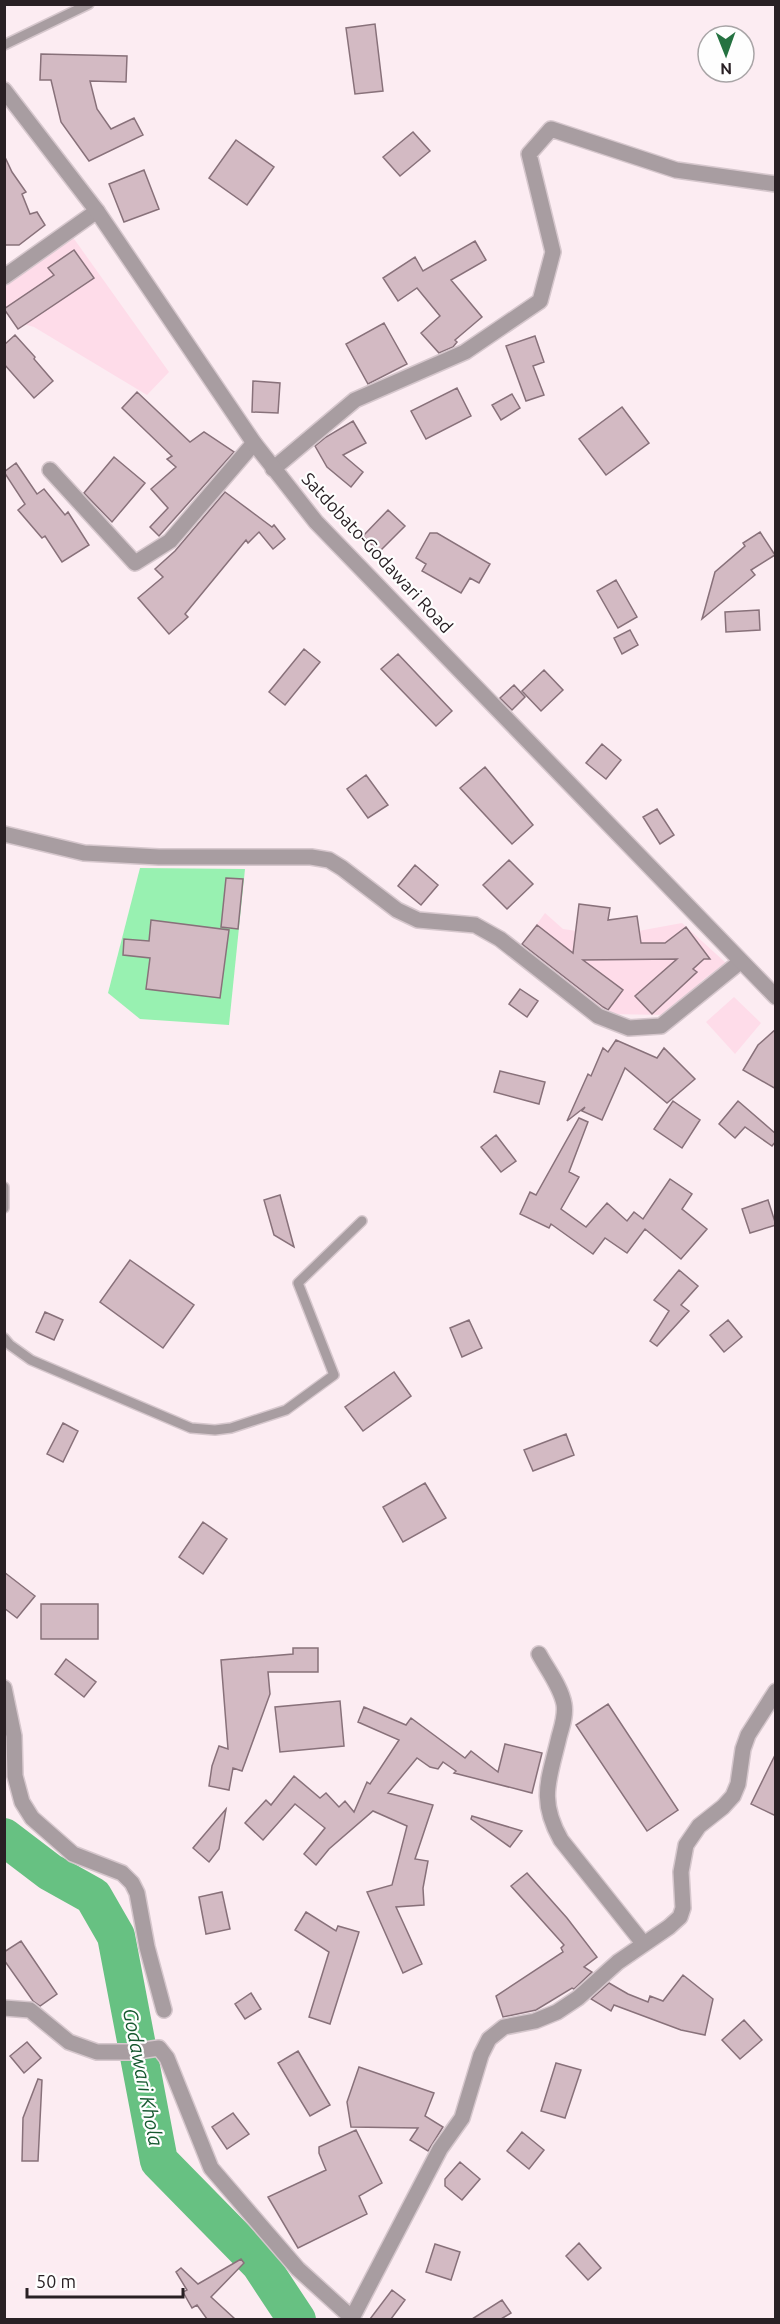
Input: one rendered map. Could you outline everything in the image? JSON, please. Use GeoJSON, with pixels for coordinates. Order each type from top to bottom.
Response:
{"type":"FeatureCollection","features":[{"type":"Feature","properties":{"kind":"street","name":"Satdobato-Godawari Road"},"geometry":{"type":"LineString","coordinates":[[4,90],[97,212],[254,443],[316,522],[776,997]]}},
{"type":"Feature","properties":{"kind":"street"},"geometry":{"type":"LineString","coordinates":[[273,469],[355,400],[465,352],[540,301],[554,252],[529,154],[551,129],[676,170],[776,184]]}},
{"type":"Feature","properties":{"kind":"street"},"geometry":{"type":"LineString","coordinates":[[4,277],[97,212]]}},
{"type":"Feature","properties":{"kind":"street"},"geometry":{"type":"LineString","coordinates":[[50,470],[135,563],[170,541],[254,443]]}},
{"type":"Feature","properties":{"kind":"street"},"geometry":{"type":"LineString","coordinates":[[4,834],[84,853],[159,857],[310,857],[329,860],[397,910],[418,920],[475,925],[500,939],[598,1016],[629,1028],[661,1026],[740,962]]}},
{"type":"Feature","properties":{"kind":"street"},"geometry":{"type":"LineString","coordinates":[[538,1654],[564,1702],[563,1720],[546,1792],[551,1823],[561,1840],[643,1943]]}},
{"type":"Feature","properties":{"kind":"street"},"geometry":{"type":"LineString","coordinates":[[4,1689],[14,1736],[15,1776],[22,1802],[32,1818],[74,1854],[122,1873],[132,1883],[137,1893],[147,1947],[164,2010]]}},
{"type":"Feature","properties":{"kind":"street"},"geometry":{"type":"LineString","coordinates":[[4,2008],[30,2010],[69,2042],[97,2052],[131,2052],[159,2048],[167,2058],[211,2168],[298,2269],[352,2319],[440,2149],[462,2118],[481,2055],[489,2039],[504,2027],[535,2021],[557,2012],[578,1998],[643,1943],[669,1927],[680,1917],[683,1908],[682,1857],[686,1845],[699,1826],[733,1796],[738,1784],[743,1749],[748,1735],[776,1691]]}},
{"type":"Feature","properties":{"kind":"lane"},"geometry":{"type":"LineString","coordinates":[[4,45],[89,4]]}},
{"type":"Feature","properties":{"kind":"lane"},"geometry":{"type":"LineString","coordinates":[[4,1187],[4,1208]]}},
{"type":"Feature","properties":{"kind":"lane"},"geometry":{"type":"LineString","coordinates":[[4,1338],[10,1345],[31,1359],[191,1428],[215,1430],[231,1428],[286,1410],[334,1375],[298,1283],[362,1221]]}},
{"type":"Feature","properties":{"kind":"shaded area"},"geometry":{"type":"Polygon","coordinates":[[[72,236],[169,372],[147,395],[34,327],[13,321],[5,309],[4,284],[72,236]]]}},
{"type":"Feature","properties":{"kind":"shaded area"},"geometry":{"type":"Polygon","coordinates":[[[545,913],[563,929],[611,936],[682,923],[726,963],[704,979],[668,1015],[605,1014],[519,949],[545,913]]]}},
{"type":"Feature","properties":{"kind":"shaded area"},"geometry":{"type":"Polygon","coordinates":[[[734,997],[761,1023],[735,1054],[706,1022],[734,997]]]}},
{"type":"Feature","properties":{"kind":"green space"},"geometry":{"type":"Polygon","coordinates":[[[140,868],[245,869],[229,1025],[140,1019],[108,993],[140,868]]]}},
{"type":"Feature","properties":{"kind":"building"},"geometry":{"type":"Polygon","coordinates":[[[375,24],[383,91],[355,94],[346,28],[375,24]]]}},
{"type":"Feature","properties":{"kind":"building"},"geometry":{"type":"Polygon","coordinates":[[[41,54],[127,56],[126,82],[90,81],[97,109],[111,129],[134,118],[143,135],[89,161],[61,122],[51,80],[40,80],[41,54]]]}},
{"type":"Feature","properties":{"kind":"building"},"geometry":{"type":"Polygon","coordinates":[[[413,132],[430,151],[400,176],[383,157],[413,132]]]}},
{"type":"Feature","properties":{"kind":"building"},"geometry":{"type":"Polygon","coordinates":[[[236,140],[274,167],[247,205],[209,178],[236,140]]]}},
{"type":"Feature","properties":{"kind":"building"},"geometry":{"type":"Polygon","coordinates":[[[4,155],[12,172],[26,192],[22,194],[30,214],[37,212],[45,225],[19,245],[4,245],[4,155]]]}},
{"type":"Feature","properties":{"kind":"building"},"geometry":{"type":"Polygon","coordinates":[[[144,170],[159,209],[124,222],[109,184],[144,170]]]}},
{"type":"Feature","properties":{"kind":"building"},"geometry":{"type":"Polygon","coordinates":[[[475,241],[486,260],[451,280],[482,317],[455,340],[457,342],[453,347],[439,353],[421,333],[440,316],[417,288],[398,301],[383,278],[415,257],[423,271],[475,241]]]}},
{"type":"Feature","properties":{"kind":"building"},"geometry":{"type":"Polygon","coordinates":[[[74,250],[94,278],[18,329],[4,309],[54,275],[48,268],[74,250]]]}},
{"type":"Feature","properties":{"kind":"building"},"geometry":{"type":"Polygon","coordinates":[[[384,323],[407,364],[368,384],[346,344],[384,323]]]}},
{"type":"Feature","properties":{"kind":"building"},"geometry":{"type":"Polygon","coordinates":[[[15,335],[53,381],[34,398],[4,364],[4,345],[15,335]]]}},
{"type":"Feature","properties":{"kind":"building"},"geometry":{"type":"Polygon","coordinates":[[[535,336],[544,362],[533,366],[544,395],[526,401],[506,346],[535,336]]]}},
{"type":"Feature","properties":{"kind":"building"},"geometry":{"type":"Polygon","coordinates":[[[253,381],[280,383],[278,413],[252,412],[253,381]]]}},
{"type":"Feature","properties":{"kind":"building"},"geometry":{"type":"Polygon","coordinates":[[[457,388],[471,416],[426,439],[411,411],[457,388]]]}},
{"type":"Feature","properties":{"kind":"building"},"geometry":{"type":"Polygon","coordinates":[[[137,392],[190,442],[204,432],[234,452],[159,536],[150,527],[168,508],[151,489],[176,467],[167,459],[172,456],[122,408],[137,392]]]}},
{"type":"Feature","properties":{"kind":"building"},"geometry":{"type":"Polygon","coordinates":[[[512,394],[520,408],[501,420],[492,405],[512,394]]]}},
{"type":"Feature","properties":{"kind":"building"},"geometry":{"type":"Polygon","coordinates":[[[622,407],[649,443],[606,475],[579,439],[622,407]]]}},
{"type":"Feature","properties":{"kind":"building"},"geometry":{"type":"Polygon","coordinates":[[[353,421],[366,443],[343,455],[363,472],[351,487],[327,467],[315,446],[353,421]]]}},
{"type":"Feature","properties":{"kind":"building"},"geometry":{"type":"Polygon","coordinates":[[[114,457],[145,483],[112,522],[84,493],[114,457]]]}},
{"type":"Feature","properties":{"kind":"building"},"geometry":{"type":"Polygon","coordinates":[[[16,463],[37,494],[44,489],[65,515],[68,512],[89,545],[62,562],[45,536],[42,538],[18,510],[25,504],[4,472],[16,463]]]}},
{"type":"Feature","properties":{"kind":"building"},"geometry":{"type":"Polygon","coordinates":[[[225,492],[272,527],[274,525],[285,539],[273,549],[259,532],[248,543],[246,540],[185,614],[188,617],[169,634],[138,598],[163,577],[155,569],[175,551],[225,492]]]}},
{"type":"Feature","properties":{"kind":"building"},"geometry":{"type":"Polygon","coordinates":[[[388,510],[405,526],[379,552],[363,536],[388,510]]]}},
{"type":"Feature","properties":{"kind":"building"},"geometry":{"type":"Polygon","coordinates":[[[760,532],[775,555],[751,570],[755,575],[702,619],[715,572],[745,546],[743,543],[760,532]]]}},
{"type":"Feature","properties":{"kind":"building"},"geometry":{"type":"Polygon","coordinates":[[[430,533],[437,533],[490,564],[479,583],[470,578],[461,593],[422,571],[426,564],[416,558],[430,533]]]}},
{"type":"Feature","properties":{"kind":"building"},"geometry":{"type":"Polygon","coordinates":[[[616,580],[637,617],[618,628],[597,591],[616,580]]]}},
{"type":"Feature","properties":{"kind":"building"},"geometry":{"type":"Polygon","coordinates":[[[759,610],[760,630],[726,632],[725,612],[759,610]]]}},
{"type":"Feature","properties":{"kind":"building"},"geometry":{"type":"Polygon","coordinates":[[[630,630],[638,645],[622,654],[614,638],[630,630]]]}},
{"type":"Feature","properties":{"kind":"building"},"geometry":{"type":"Polygon","coordinates":[[[304,649],[320,662],[285,705],[269,692],[304,649]]]}},
{"type":"Feature","properties":{"kind":"building"},"geometry":{"type":"Polygon","coordinates":[[[398,654],[452,711],[436,726],[381,669],[398,654]]]}},
{"type":"Feature","properties":{"kind":"building"},"geometry":{"type":"Polygon","coordinates":[[[544,670],[563,690],[541,711],[522,691],[544,670]]]}},
{"type":"Feature","properties":{"kind":"building"},"geometry":{"type":"Polygon","coordinates":[[[514,685],[525,697],[512,710],[500,698],[514,685]]]}},
{"type":"Feature","properties":{"kind":"building"},"geometry":{"type":"Polygon","coordinates":[[[602,744],[621,760],[606,779],[586,763],[602,744]]]}},
{"type":"Feature","properties":{"kind":"building"},"geometry":{"type":"Polygon","coordinates":[[[485,767],[533,825],[512,844],[460,788],[485,767]]]}},
{"type":"Feature","properties":{"kind":"building"},"geometry":{"type":"Polygon","coordinates":[[[366,775],[388,805],[368,818],[347,789],[366,775]]]}},
{"type":"Feature","properties":{"kind":"building"},"geometry":{"type":"Polygon","coordinates":[[[657,809],[674,835],[660,844],[643,817],[657,809]]]}},
{"type":"Feature","properties":{"kind":"building"},"geometry":{"type":"Polygon","coordinates":[[[509,860],[533,884],[507,909],[483,885],[509,860]]]}},
{"type":"Feature","properties":{"kind":"building"},"geometry":{"type":"Polygon","coordinates":[[[415,865],[438,885],[421,905],[398,886],[415,865]]]}},
{"type":"Feature","properties":{"kind":"building"},"geometry":{"type":"Polygon","coordinates":[[[226,878],[243,879],[238,929],[221,927],[226,878]]]}},
{"type":"Feature","properties":{"kind":"building"},"geometry":{"type":"Polygon","coordinates":[[[579,904],[610,908],[608,920],[637,916],[641,943],[665,943],[686,927],[710,959],[704,959],[693,969],[697,972],[652,1014],[635,996],[677,959],[583,960],[623,990],[608,1010],[522,944],[537,925],[573,953],[579,904]]]}},
{"type":"Feature","properties":{"kind":"building"},"geometry":{"type":"Polygon","coordinates":[[[151,920],[229,930],[220,998],[146,989],[150,958],[123,955],[124,939],[149,941],[151,920]]]}},
{"type":"Feature","properties":{"kind":"building"},"geometry":{"type":"Polygon","coordinates":[[[520,989],[538,1001],[527,1017],[509,1004],[520,989]]]}},
{"type":"Feature","properties":{"kind":"building"},"geometry":{"type":"Polygon","coordinates":[[[776,1029],[776,1089],[743,1070],[758,1045],[776,1029]]]}},
{"type":"Feature","properties":{"kind":"building"},"geometry":{"type":"Polygon","coordinates":[[[616,1040],[657,1058],[664,1048],[695,1079],[667,1103],[625,1068],[602,1120],[582,1111],[585,1107],[567,1121],[588,1074],[591,1076],[603,1048],[608,1052],[616,1040]]]}},
{"type":"Feature","properties":{"kind":"building"},"geometry":{"type":"Polygon","coordinates":[[[500,1071],[545,1082],[539,1104],[494,1092],[500,1071]]]}},
{"type":"Feature","properties":{"kind":"building"},"geometry":{"type":"Polygon","coordinates":[[[673,1101],[700,1120],[682,1148],[654,1129],[673,1101]]]}},
{"type":"Feature","properties":{"kind":"building"},"geometry":{"type":"Polygon","coordinates":[[[738,1101],[776,1134],[776,1141],[772,1146],[745,1127],[735,1138],[719,1124],[738,1101]]]}},
{"type":"Feature","properties":{"kind":"building"},"geometry":{"type":"Polygon","coordinates":[[[579,1118],[588,1122],[569,1172],[579,1177],[561,1209],[586,1227],[607,1203],[627,1221],[634,1212],[643,1219],[670,1179],[692,1194],[682,1209],[707,1229],[681,1259],[645,1229],[627,1253],[605,1238],[593,1254],[551,1224],[549,1228],[520,1214],[530,1192],[536,1195],[579,1118]]]}},
{"type":"Feature","properties":{"kind":"building"},"geometry":{"type":"Polygon","coordinates":[[[496,1135],[516,1161],[501,1172],[481,1147],[496,1135]]]}},
{"type":"Feature","properties":{"kind":"building"},"geometry":{"type":"Polygon","coordinates":[[[280,1195],[294,1247],[274,1235],[264,1200],[280,1195]]]}},
{"type":"Feature","properties":{"kind":"building"},"geometry":{"type":"Polygon","coordinates":[[[768,1200],[776,1225],[750,1233],[742,1209],[768,1200]]]}},
{"type":"Feature","properties":{"kind":"building"},"geometry":{"type":"Polygon","coordinates":[[[130,1260],[194,1305],[163,1348],[100,1302],[130,1260]]]}},
{"type":"Feature","properties":{"kind":"building"},"geometry":{"type":"Polygon","coordinates":[[[679,1270],[698,1286],[681,1305],[689,1311],[657,1346],[650,1341],[669,1311],[654,1300],[679,1270]]]}},
{"type":"Feature","properties":{"kind":"building"},"geometry":{"type":"Polygon","coordinates":[[[45,1312],[63,1320],[54,1340],[36,1332],[45,1312]]]}},
{"type":"Feature","properties":{"kind":"building"},"geometry":{"type":"Polygon","coordinates":[[[469,1320],[482,1348],[462,1357],[450,1328],[469,1320]]]}},
{"type":"Feature","properties":{"kind":"building"},"geometry":{"type":"Polygon","coordinates":[[[728,1320],[742,1337],[724,1352],[710,1335],[728,1320]]]}},
{"type":"Feature","properties":{"kind":"building"},"geometry":{"type":"Polygon","coordinates":[[[394,1372],[411,1396],[363,1431],[345,1407],[394,1372]]]}},
{"type":"Feature","properties":{"kind":"building"},"geometry":{"type":"Polygon","coordinates":[[[63,1423],[78,1431],[63,1462],[47,1454],[63,1423]]]}},
{"type":"Feature","properties":{"kind":"building"},"geometry":{"type":"Polygon","coordinates":[[[566,1434],[574,1455],[533,1471],[524,1450],[566,1434]]]}},
{"type":"Feature","properties":{"kind":"building"},"geometry":{"type":"Polygon","coordinates":[[[425,1483],[446,1518],[403,1542],[383,1507],[425,1483]]]}},
{"type":"Feature","properties":{"kind":"building"},"geometry":{"type":"Polygon","coordinates":[[[203,1522],[227,1539],[203,1574],[179,1557],[203,1522]]]}},
{"type":"Feature","properties":{"kind":"building"},"geometry":{"type":"Polygon","coordinates":[[[4,1572],[35,1596],[17,1618],[4,1608],[4,1572]]]}},
{"type":"Feature","properties":{"kind":"building"},"geometry":{"type":"Polygon","coordinates":[[[41,1604],[98,1604],[98,1639],[41,1639],[41,1604]]]}},
{"type":"Feature","properties":{"kind":"building"},"geometry":{"type":"Polygon","coordinates":[[[293,1648],[318,1648],[318,1672],[268,1672],[270,1694],[242,1771],[233,1768],[229,1790],[209,1786],[212,1766],[219,1746],[228,1749],[221,1660],[293,1654],[293,1648]]]}},
{"type":"Feature","properties":{"kind":"building"},"geometry":{"type":"Polygon","coordinates":[[[66,1659],[96,1682],[84,1697],[55,1674],[66,1659]]]}},
{"type":"Feature","properties":{"kind":"building"},"geometry":{"type":"Polygon","coordinates":[[[340,1701],[344,1746],[280,1752],[275,1707],[340,1701]]]}},
{"type":"Feature","properties":{"kind":"building"},"geometry":{"type":"Polygon","coordinates":[[[608,1704],[678,1810],[647,1831],[576,1725],[608,1704]]]}},
{"type":"Feature","properties":{"kind":"building"},"geometry":{"type":"Polygon","coordinates":[[[364,1707],[406,1725],[411,1718],[465,1758],[471,1751],[498,1772],[505,1744],[542,1753],[532,1793],[454,1773],[456,1771],[443,1762],[438,1769],[430,1767],[417,1758],[388,1793],[433,1805],[415,1859],[428,1861],[423,1888],[424,1905],[396,1907],[422,1964],[403,1973],[367,1892],[392,1885],[407,1826],[373,1811],[329,1849],[316,1865],[304,1854],[325,1828],[295,1804],[263,1840],[245,1823],[266,1800],[271,1805],[294,1776],[320,1798],[326,1793],[339,1807],[345,1801],[354,1812],[367,1782],[370,1784],[399,1740],[358,1722],[364,1707]]]}},
{"type":"Feature","properties":{"kind":"building"},"geometry":{"type":"Polygon","coordinates":[[[776,1753],[776,1816],[751,1804],[776,1753]]]}},
{"type":"Feature","properties":{"kind":"building"},"geometry":{"type":"Polygon","coordinates":[[[226,1809],[219,1849],[209,1862],[193,1848],[226,1809]]]}},
{"type":"Feature","properties":{"kind":"building"},"geometry":{"type":"Polygon","coordinates":[[[472,1816],[522,1831],[510,1847],[471,1819],[472,1816]]]}},
{"type":"Feature","properties":{"kind":"building"},"geometry":{"type":"Polygon","coordinates":[[[527,1873],[567,1918],[597,1957],[584,1967],[592,1972],[574,1989],[572,1988],[536,2010],[503,2017],[496,1996],[563,1952],[561,1948],[564,1945],[511,1886],[527,1873]]]}},
{"type":"Feature","properties":{"kind":"building"},"geometry":{"type":"Polygon","coordinates":[[[222,1892],[230,1929],[206,1934],[199,1897],[222,1892]]]}},
{"type":"Feature","properties":{"kind":"building"},"geometry":{"type":"Polygon","coordinates":[[[306,1912],[336,1931],[338,1926],[359,1932],[330,2024],[309,2017],[329,1952],[295,1930],[306,1912]]]}},
{"type":"Feature","properties":{"kind":"building"},"geometry":{"type":"Polygon","coordinates":[[[21,1941],[57,1994],[40,2006],[33,2001],[4,1960],[4,1952],[21,1941]]]}},
{"type":"Feature","properties":{"kind":"building"},"geometry":{"type":"Polygon","coordinates":[[[683,1975],[713,1999],[705,2035],[681,2030],[614,2005],[611,2011],[591,1999],[609,1983],[648,2002],[650,1996],[663,2001],[683,1975]]]}},
{"type":"Feature","properties":{"kind":"building"},"geometry":{"type":"Polygon","coordinates":[[[251,1993],[261,2009],[245,2019],[235,2004],[251,1993]]]}},
{"type":"Feature","properties":{"kind":"building"},"geometry":{"type":"Polygon","coordinates":[[[744,2020],[762,2040],[740,2059],[722,2040],[744,2020]]]}},
{"type":"Feature","properties":{"kind":"building"},"geometry":{"type":"Polygon","coordinates":[[[27,2042],[41,2058],[24,2073],[10,2056],[27,2042]]]}},
{"type":"Feature","properties":{"kind":"building"},"geometry":{"type":"Polygon","coordinates":[[[298,2051],[330,2105],[310,2116],[278,2063],[298,2051]]]}},
{"type":"Feature","properties":{"kind":"building"},"geometry":{"type":"Polygon","coordinates":[[[556,2063],[581,2070],[565,2118],[541,2111],[556,2063]]]}},
{"type":"Feature","properties":{"kind":"building"},"geometry":{"type":"Polygon","coordinates":[[[359,2067],[434,2093],[425,2116],[443,2127],[428,2151],[410,2140],[418,2128],[351,2127],[347,2102],[359,2067]]]}},
{"type":"Feature","properties":{"kind":"building"},"geometry":{"type":"Polygon","coordinates":[[[38,2079],[42,2080],[38,2161],[22,2161],[23,2118],[38,2079]]]}},
{"type":"Feature","properties":{"kind":"building"},"geometry":{"type":"Polygon","coordinates":[[[233,2113],[249,2134],[227,2149],[212,2127],[233,2113]]]}},
{"type":"Feature","properties":{"kind":"building"},"geometry":{"type":"Polygon","coordinates":[[[356,2130],[382,2183],[359,2196],[367,2214],[298,2248],[268,2197],[326,2170],[319,2147],[356,2130]]]}},
{"type":"Feature","properties":{"kind":"building"},"geometry":{"type":"Polygon","coordinates":[[[522,2132],[544,2150],[529,2169],[507,2151],[522,2132]]]}},
{"type":"Feature","properties":{"kind":"building"},"geometry":{"type":"Polygon","coordinates":[[[460,2162],[480,2179],[462,2200],[445,2186],[445,2179],[460,2162]]]}},
{"type":"Feature","properties":{"kind":"building"},"geometry":{"type":"Polygon","coordinates":[[[579,2243],[601,2268],[588,2280],[566,2256],[579,2243]]]}},
{"type":"Feature","properties":{"kind":"building"},"geometry":{"type":"Polygon","coordinates":[[[435,2244],[460,2252],[451,2280],[426,2272],[435,2244]]]}},
{"type":"Feature","properties":{"kind":"building"},"geometry":{"type":"Polygon","coordinates":[[[241,2259],[244,2263],[211,2297],[235,2319],[207,2319],[197,2305],[192,2308],[183,2292],[187,2290],[176,2272],[181,2268],[198,2284],[241,2259]]]}},
{"type":"Feature","properties":{"kind":"building"},"geometry":{"type":"Polygon","coordinates":[[[392,2290],[405,2300],[391,2319],[370,2319],[392,2290]]]}},
{"type":"Feature","properties":{"kind":"building"},"geometry":{"type":"Polygon","coordinates":[[[502,2300],[511,2313],[501,2319],[472,2319],[502,2300]]]}},
{"type":"Feature","properties":{"kind":"waterway","name":"Godawari Khola"},"geometry":{"type":"LineString","coordinates":[[4,1837],[50,1872],[93,1896],[116,1936],[159,2161],[260,2264],[297,2320]]}}]}
